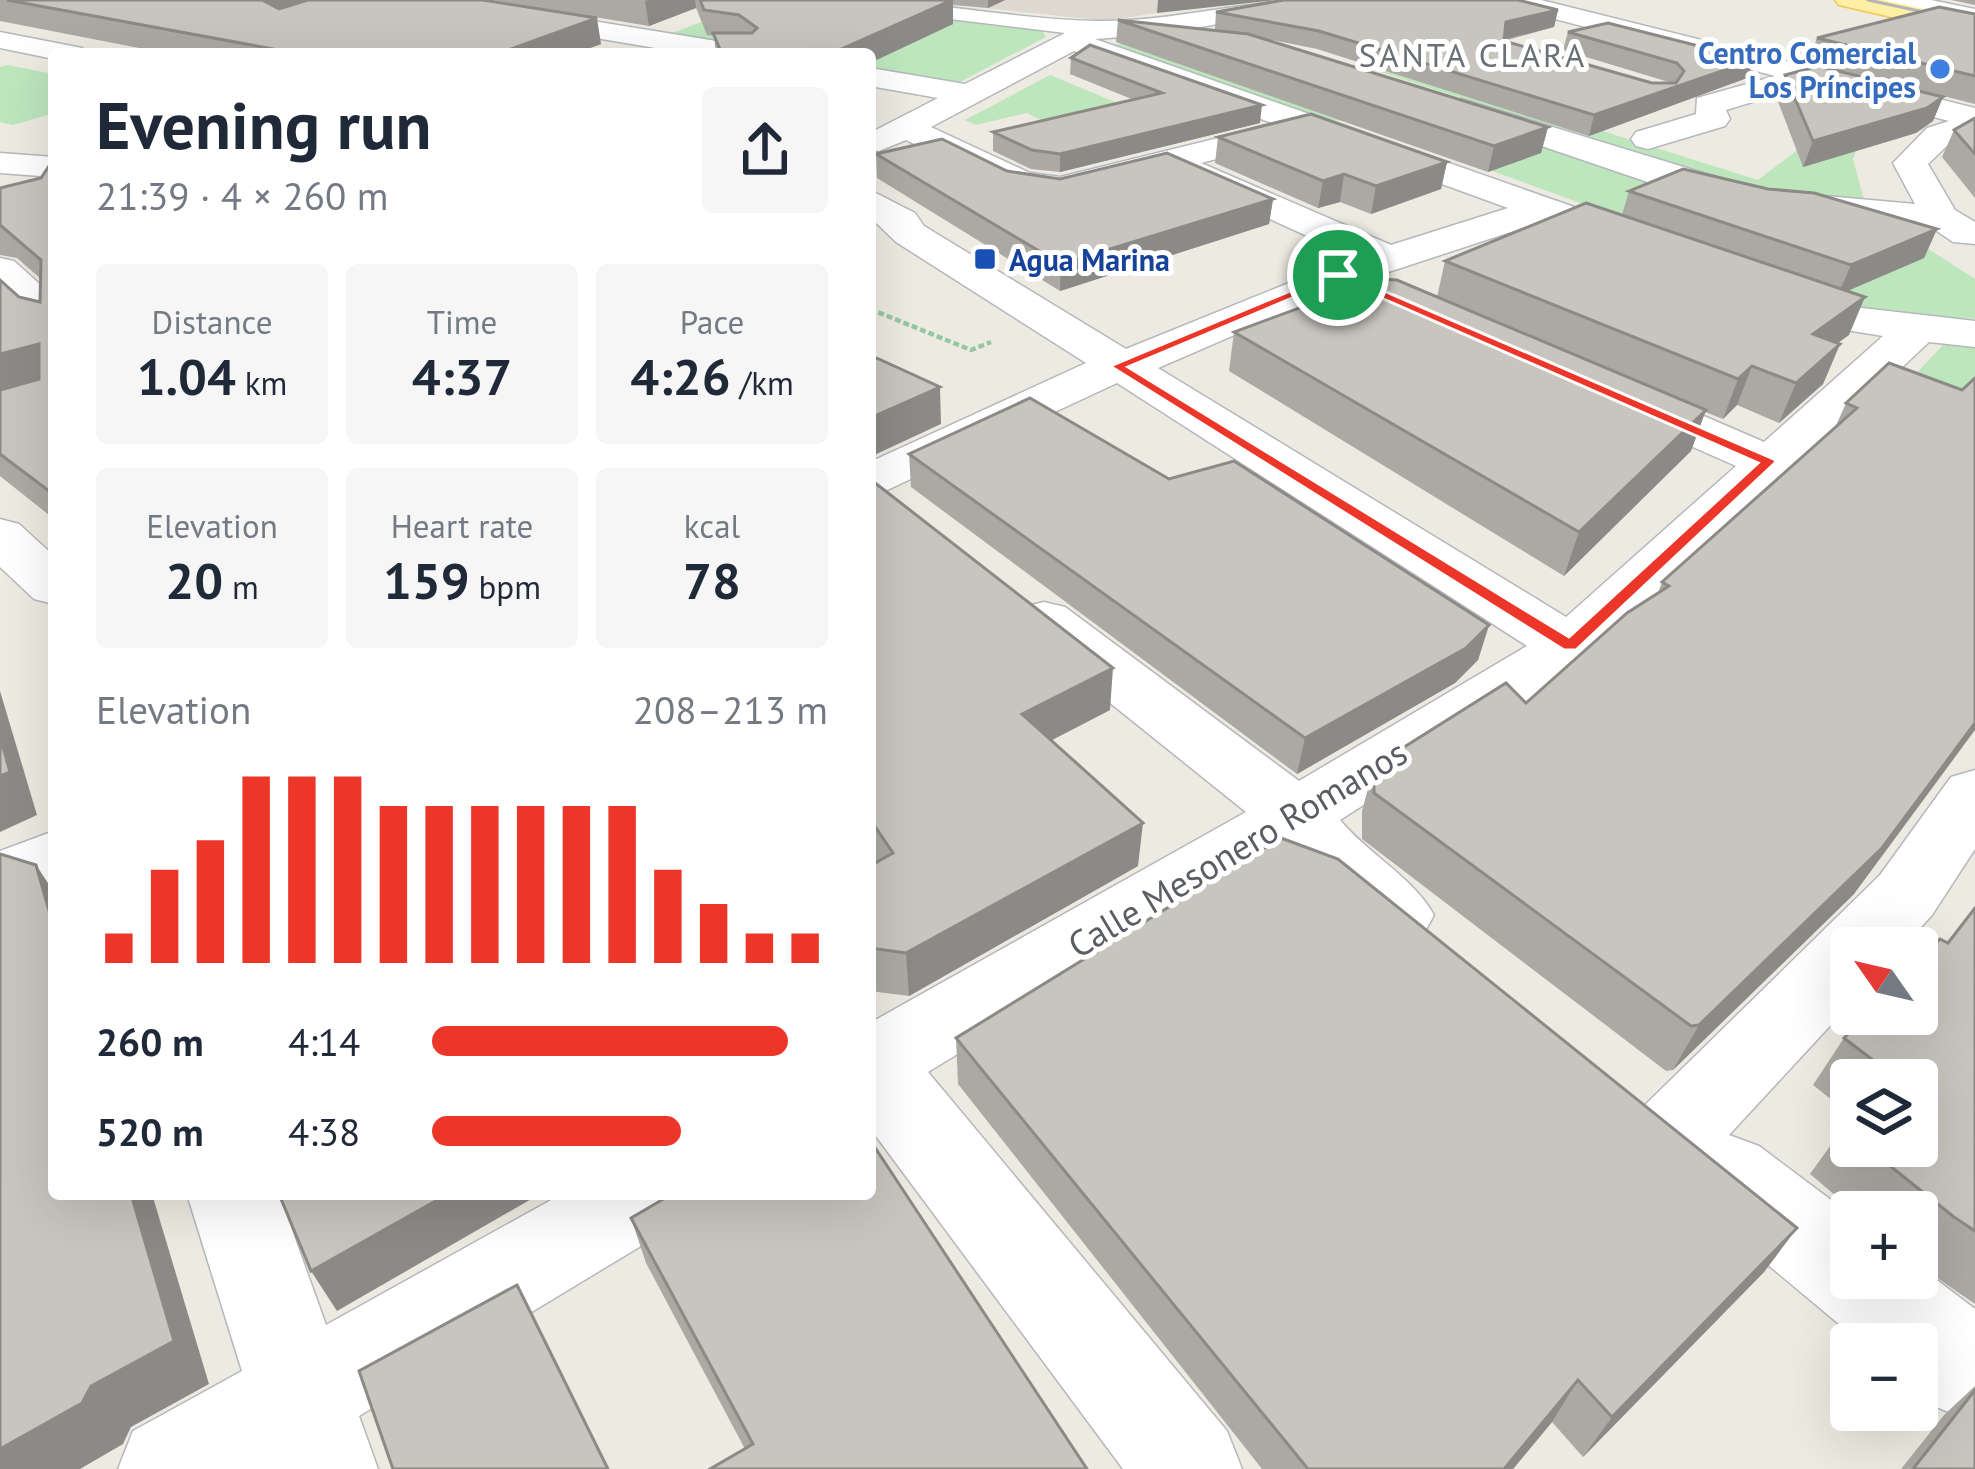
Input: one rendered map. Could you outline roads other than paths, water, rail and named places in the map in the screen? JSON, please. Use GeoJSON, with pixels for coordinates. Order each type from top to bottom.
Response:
{"type":"FeatureCollection","features":[{"type":"Feature","properties":{"kind":"main road"},"geometry":{"type":"LineString","coordinates":[[1848,0],[1975,8]]}},
{"type":"Feature","properties":{"kind":"main road"},"geometry":{"type":"LineString","coordinates":[[1917,5],[1975,28]]}},
{"type":"Feature","properties":{"kind":"street"},"geometry":{"type":"LineString","coordinates":[[417,0],[706,48]]}},
{"type":"Feature","properties":{"kind":"street"},"geometry":{"type":"LineString","coordinates":[[860,0],[1046,21],[1092,34],[1305,126],[1678,256]]}},
{"type":"Feature","properties":{"kind":"street"},"geometry":{"type":"LineString","coordinates":[[876,142],[1092,34],[1306,0]]}},
{"type":"Feature","properties":{"kind":"street"},"geometry":{"type":"LineString","coordinates":[[1513,0],[1754,37],[1769,34]]}},
{"type":"Feature","properties":{"kind":"street"},"geometry":{"type":"LineString","coordinates":[[1853,32],[1917,5],[1975,17]]}},
{"type":"Feature","properties":{"kind":"street"},"geometry":{"type":"LineString","coordinates":[[625,34],[679,14]]}},
{"type":"Feature","properties":{"kind":"street"},"geometry":{"type":"LineString","coordinates":[[1553,40],[1614,16],[1738,58],[1809,60],[1975,121]]}},
{"type":"Feature","properties":{"kind":"street"},"geometry":{"type":"LineString","coordinates":[[0,28],[42,18]]}},
{"type":"Feature","properties":{"kind":"street"},"geometry":{"type":"LineString","coordinates":[[1201,20],[1261,40]]}},
{"type":"Feature","properties":{"kind":"street"},"geometry":{"type":"LineString","coordinates":[[1092,34],[1229,41]]}},
{"type":"Feature","properties":{"kind":"street"},"geometry":{"type":"LineString","coordinates":[[0,40],[48,49]]}},
{"type":"Feature","properties":{"kind":"street"},"geometry":{"type":"LineString","coordinates":[[1648,139],[1714,119],[1708,105],[1809,60]]}},
{"type":"Feature","properties":{"kind":"street"},"geometry":{"type":"LineString","coordinates":[[876,77],[969,94]]}},
{"type":"Feature","properties":{"kind":"street"},"geometry":{"type":"LineString","coordinates":[[1431,99],[1759,201],[1947,200]]}},
{"type":"Feature","properties":{"kind":"street"},"geometry":{"type":"LineString","coordinates":[[1975,121],[1939,135],[1919,150],[1911,172],[1947,200],[1975,239]]}},
{"type":"Feature","properties":{"kind":"street"},"geometry":{"type":"LineString","coordinates":[[906,127],[1022,183],[1044,188],[1305,126]]}},
{"type":"Feature","properties":{"kind":"street"},"geometry":{"type":"LineString","coordinates":[[1167,160],[1389,259]]}},
{"type":"Feature","properties":{"kind":"street"},"geometry":{"type":"LineString","coordinates":[[0,163],[48,167]]}},
{"type":"Feature","properties":{"kind":"street"},"geometry":{"type":"LineString","coordinates":[[876,205],[902,221],[890,227]]}},
{"type":"Feature","properties":{"kind":"street"},"geometry":{"type":"LineString","coordinates":[[876,481],[1117,366],[1158,354],[1338,275],[1544,209]]}},
{"type":"Feature","properties":{"kind":"street"},"geometry":{"type":"LineString","coordinates":[[890,227],[1048,319],[1570,646]]}},
{"type":"Feature","properties":{"kind":"street"},"geometry":{"type":"LineString","coordinates":[[1338,275],[1403,303]]}},
{"type":"Feature","properties":{"kind":"street"},"geometry":{"type":"LineString","coordinates":[[1744,280],[1856,320],[1975,334]]}},
{"type":"Feature","properties":{"kind":"street"},"geometry":{"type":"LineString","coordinates":[[5,284],[48,316]]}},
{"type":"Feature","properties":{"kind":"street","name":"Calle Mesonero Romanos"},"geometry":{"type":"LineString","coordinates":[[876,1061],[1296,815],[1570,646],[1916,330]]}},
{"type":"Feature","properties":{"kind":"street"},"geometry":{"type":"LineString","coordinates":[[1575,378],[1768,462]]}},
{"type":"Feature","properties":{"kind":"street"},"geometry":{"type":"LineString","coordinates":[[876,489],[1296,815],[1341,872],[1452,959]]}},
{"type":"Feature","properties":{"kind":"street"},"geometry":{"type":"LineString","coordinates":[[2,538],[48,581]]}},
{"type":"Feature","properties":{"kind":"street"},"geometry":{"type":"LineString","coordinates":[[1875,927],[1906,895],[1975,794]]}},
{"type":"Feature","properties":{"kind":"street"},"geometry":{"type":"LineString","coordinates":[[0,882],[48,860]]}},
{"type":"Feature","properties":{"kind":"street"},"geometry":{"type":"LineString","coordinates":[[1830,968],[1647,1112],[1830,1257]]}},
{"type":"Feature","properties":{"kind":"street"},"geometry":{"type":"LineString","coordinates":[[876,1073],[1189,1469]]}},
{"type":"Feature","properties":{"kind":"street"},"geometry":{"type":"LineString","coordinates":[[235,1200],[313,1431]]}},
{"type":"Feature","properties":{"kind":"street"},"geometry":{"type":"LineString","coordinates":[[171,1469],[313,1431],[638,1200]]}},
{"type":"Feature","properties":{"kind":"street"},"geometry":{"type":"LineString","coordinates":[[1883,1299],[1975,1372]]}},
{"type":"Feature","properties":{"kind":"tram line"},"geometry":{"type":"LineString","coordinates":[[1868,0],[1975,23]]}},
{"type":"Feature","properties":{"kind":"place","name":"Centro Comercial Los Príncipes"},"geometry":{"type":"Point","coordinates":[1940,69]}},
{"type":"Feature","properties":{"kind":"place","name":"Agua Marina"},"geometry":{"type":"Point","coordinates":[985,259]}},
{"type":"Feature","properties":{"kind":"district","name":"SANTA CLARA"},"geometry":{"type":"Point","coordinates":[1473,54]}}]}
